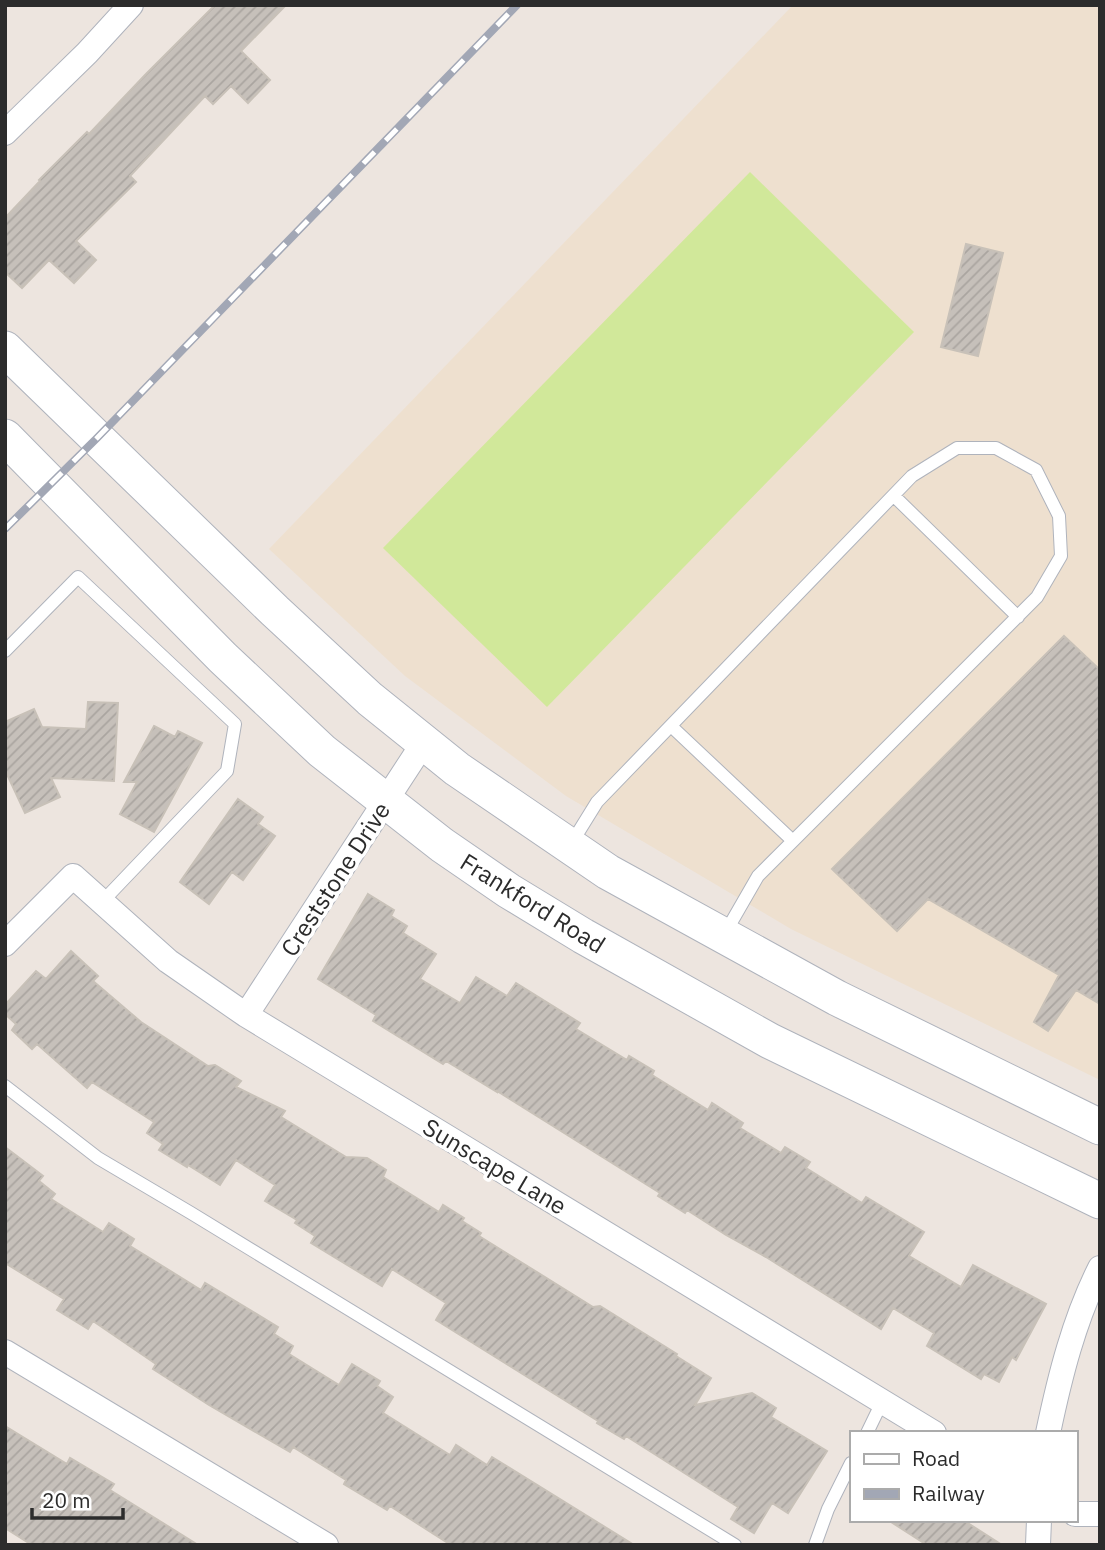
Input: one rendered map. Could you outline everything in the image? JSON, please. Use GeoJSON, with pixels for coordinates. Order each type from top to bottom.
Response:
{"type":"FeatureCollection","features":[{"type":"Feature","properties":{"kind":"main road"},"geometry":{"type":"LineString","coordinates":[[5,349],[369,699],[457,769],[608,872],[837,998],[1100,1127]]}},
{"type":"Feature","properties":{"kind":"main road","name":"Frankford Road"},"geometry":{"type":"LineString","coordinates":[[5,437],[223,658],[323,751],[442,845],[509,891],[583,936],[770,1041],[1100,1201]]}},
{"type":"Feature","properties":{"kind":"street"},"geometry":{"type":"LineString","coordinates":[[5,133],[87,53],[131,5]]}},
{"type":"Feature","properties":{"kind":"street","name":"Creststone Drive"},"geometry":{"type":"LineString","coordinates":[[246,1015],[424,742]]}},
{"type":"Feature","properties":{"kind":"street","name":"Sunscape Lane"},"geometry":{"type":"LineString","coordinates":[[5,944],[73,876],[168,961],[246,1015],[930,1431]]}},
{"type":"Feature","properties":{"kind":"street"},"geometry":{"type":"LineString","coordinates":[[1048,1431],[1069,1345],[1084,1302],[1100,1268]]}},
{"type":"Feature","properties":{"kind":"street"},"geometry":{"type":"LineString","coordinates":[[5,1352],[326,1545]]}},
{"type":"Feature","properties":{"kind":"street"},"geometry":{"type":"LineString","coordinates":[[1038,1545],[1039,1522]]}},
{"type":"Feature","properties":{"kind":"lane"},"geometry":{"type":"LineString","coordinates":[[569,846],[597,802],[912,476],[957,449],[996,448],[1036,470],[1059,516],[1061,556],[1037,597],[758,876],[723,935]]}},
{"type":"Feature","properties":{"kind":"lane"},"geometry":{"type":"LineString","coordinates":[[894,496],[1017,617]]}},
{"type":"Feature","properties":{"kind":"lane"},"geometry":{"type":"LineString","coordinates":[[5,651],[78,577],[235,724],[227,771],[102,902]]}},
{"type":"Feature","properties":{"kind":"lane"},"geometry":{"type":"LineString","coordinates":[[671,726],[793,841]]}},
{"type":"Feature","properties":{"kind":"lane"},"geometry":{"type":"LineString","coordinates":[[5,1086],[98,1158],[735,1545]]}},
{"type":"Feature","properties":{"kind":"lane"},"geometry":{"type":"LineString","coordinates":[[868,1431],[883,1402]]}},
{"type":"Feature","properties":{"kind":"lane"},"geometry":{"type":"LineString","coordinates":[[815,1545],[828,1509],[850,1466]]}},
{"type":"Feature","properties":{"kind":"shaded area"},"geometry":{"type":"Polygon","coordinates":[[[793,5],[1100,5],[1100,1080],[791,929],[566,796],[405,676],[269,549],[793,5]]]}},
{"type":"Feature","properties":{"kind":"green space"},"geometry":{"type":"Polygon","coordinates":[[[750,172],[914,332],[547,707],[383,548],[750,172]]]}},
{"type":"Feature","properties":{"kind":"building"},"geometry":{"type":"Polygon","coordinates":[[[215,5],[286,5],[241,51],[270,80],[248,103],[231,86],[213,104],[205,96],[130,176],[136,182],[76,241],[96,260],[74,283],[49,260],[22,288],[5,272],[5,218],[39,180],[87,132],[89,134],[215,5]]]}},
{"type":"Feature","properties":{"kind":"building"},"geometry":{"type":"Polygon","coordinates":[[[966,244],[1003,253],[978,356],[941,347],[966,244]]]}},
{"type":"Feature","properties":{"kind":"building"},"geometry":{"type":"Polygon","coordinates":[[[1064,636],[1100,670],[1100,1004],[1076,990],[1048,1031],[1034,1022],[1059,975],[928,899],[897,931],[832,869],[1064,636]]]}},
{"type":"Feature","properties":{"kind":"building"},"geometry":{"type":"Polygon","coordinates":[[[88,702],[118,703],[114,781],[51,778],[60,797],[25,813],[5,770],[5,722],[34,709],[42,727],[86,729],[88,702]]]}},
{"type":"Feature","properties":{"kind":"building"},"geometry":{"type":"Polygon","coordinates":[[[154,726],[175,737],[178,731],[202,743],[154,832],[120,814],[137,782],[124,782],[154,726]]]}},
{"type":"Feature","properties":{"kind":"building"},"geometry":{"type":"Polygon","coordinates":[[[238,799],[263,817],[258,824],[275,836],[243,880],[232,872],[209,904],[180,882],[238,799]]]}},
{"type":"Feature","properties":{"kind":"building"},"geometry":{"type":"Polygon","coordinates":[[[368,894],[394,910],[391,916],[407,926],[403,933],[436,954],[420,979],[460,1003],[476,977],[507,996],[516,983],[580,1023],[576,1029],[627,1060],[629,1056],[654,1071],[652,1075],[708,1110],[712,1103],[743,1123],[740,1128],[781,1153],[785,1147],[810,1162],[806,1168],[862,1203],[866,1197],[924,1232],[909,1256],[961,1287],[973,1265],[1046,1304],[1016,1360],[1012,1357],[999,1382],[984,1374],[981,1379],[927,1346],[934,1333],[893,1308],[881,1329],[687,1210],[685,1213],[658,1196],[660,1193],[497,1091],[446,1061],[443,1064],[373,1021],[376,1015],[318,979],[368,894]]]}},
{"type":"Feature","properties":{"kind":"building"},"geometry":{"type":"Polygon","coordinates":[[[71,951],[98,976],[93,981],[141,1022],[208,1066],[215,1065],[241,1081],[236,1087],[285,1111],[281,1117],[346,1157],[367,1158],[386,1170],[383,1177],[439,1212],[443,1205],[464,1218],[462,1221],[481,1233],[479,1236],[593,1307],[600,1306],[711,1378],[695,1405],[752,1393],[776,1408],[771,1417],[827,1451],[788,1513],[772,1503],[754,1533],[731,1519],[738,1507],[626,1436],[624,1439],[597,1423],[598,1421],[436,1320],[446,1303],[392,1269],[382,1286],[311,1243],[315,1236],[295,1223],[297,1220],[265,1201],[275,1185],[236,1160],[220,1185],[159,1150],[163,1144],[147,1133],[154,1122],[92,1082],[87,1088],[37,1044],[32,1049],[12,1030],[16,1024],[5,1014],[5,1005],[36,971],[46,979],[71,951]]]}},
{"type":"Feature","properties":{"kind":"building"},"geometry":{"type":"Polygon","coordinates":[[[5,1147],[43,1176],[39,1181],[55,1194],[51,1199],[103,1232],[109,1223],[134,1239],[130,1246],[201,1290],[205,1283],[278,1327],[274,1334],[293,1346],[289,1354],[339,1385],[352,1364],[380,1381],[377,1386],[393,1397],[383,1413],[450,1455],[456,1445],[487,1465],[492,1457],[634,1545],[451,1545],[390,1506],[387,1510],[344,1484],[346,1480],[293,1447],[290,1452],[209,1405],[153,1369],[156,1364],[93,1321],[88,1329],[57,1310],[64,1299],[5,1263],[5,1147]]]}},
{"type":"Feature","properties":{"kind":"building"},"geometry":{"type":"Polygon","coordinates":[[[5,1426],[67,1464],[70,1458],[114,1484],[110,1490],[198,1545],[32,1545],[5,1528],[5,1426]]]}},
{"type":"Feature","properties":{"kind":"building"},"geometry":{"type":"Polygon","coordinates":[[[891,1522],[966,1522],[1002,1545],[927,1545],[891,1522]]]}},
{"type":"Feature","properties":{"kind":"railway"},"geometry":{"type":"LineString","coordinates":[[5,529],[97,438],[517,5]]}}]}
